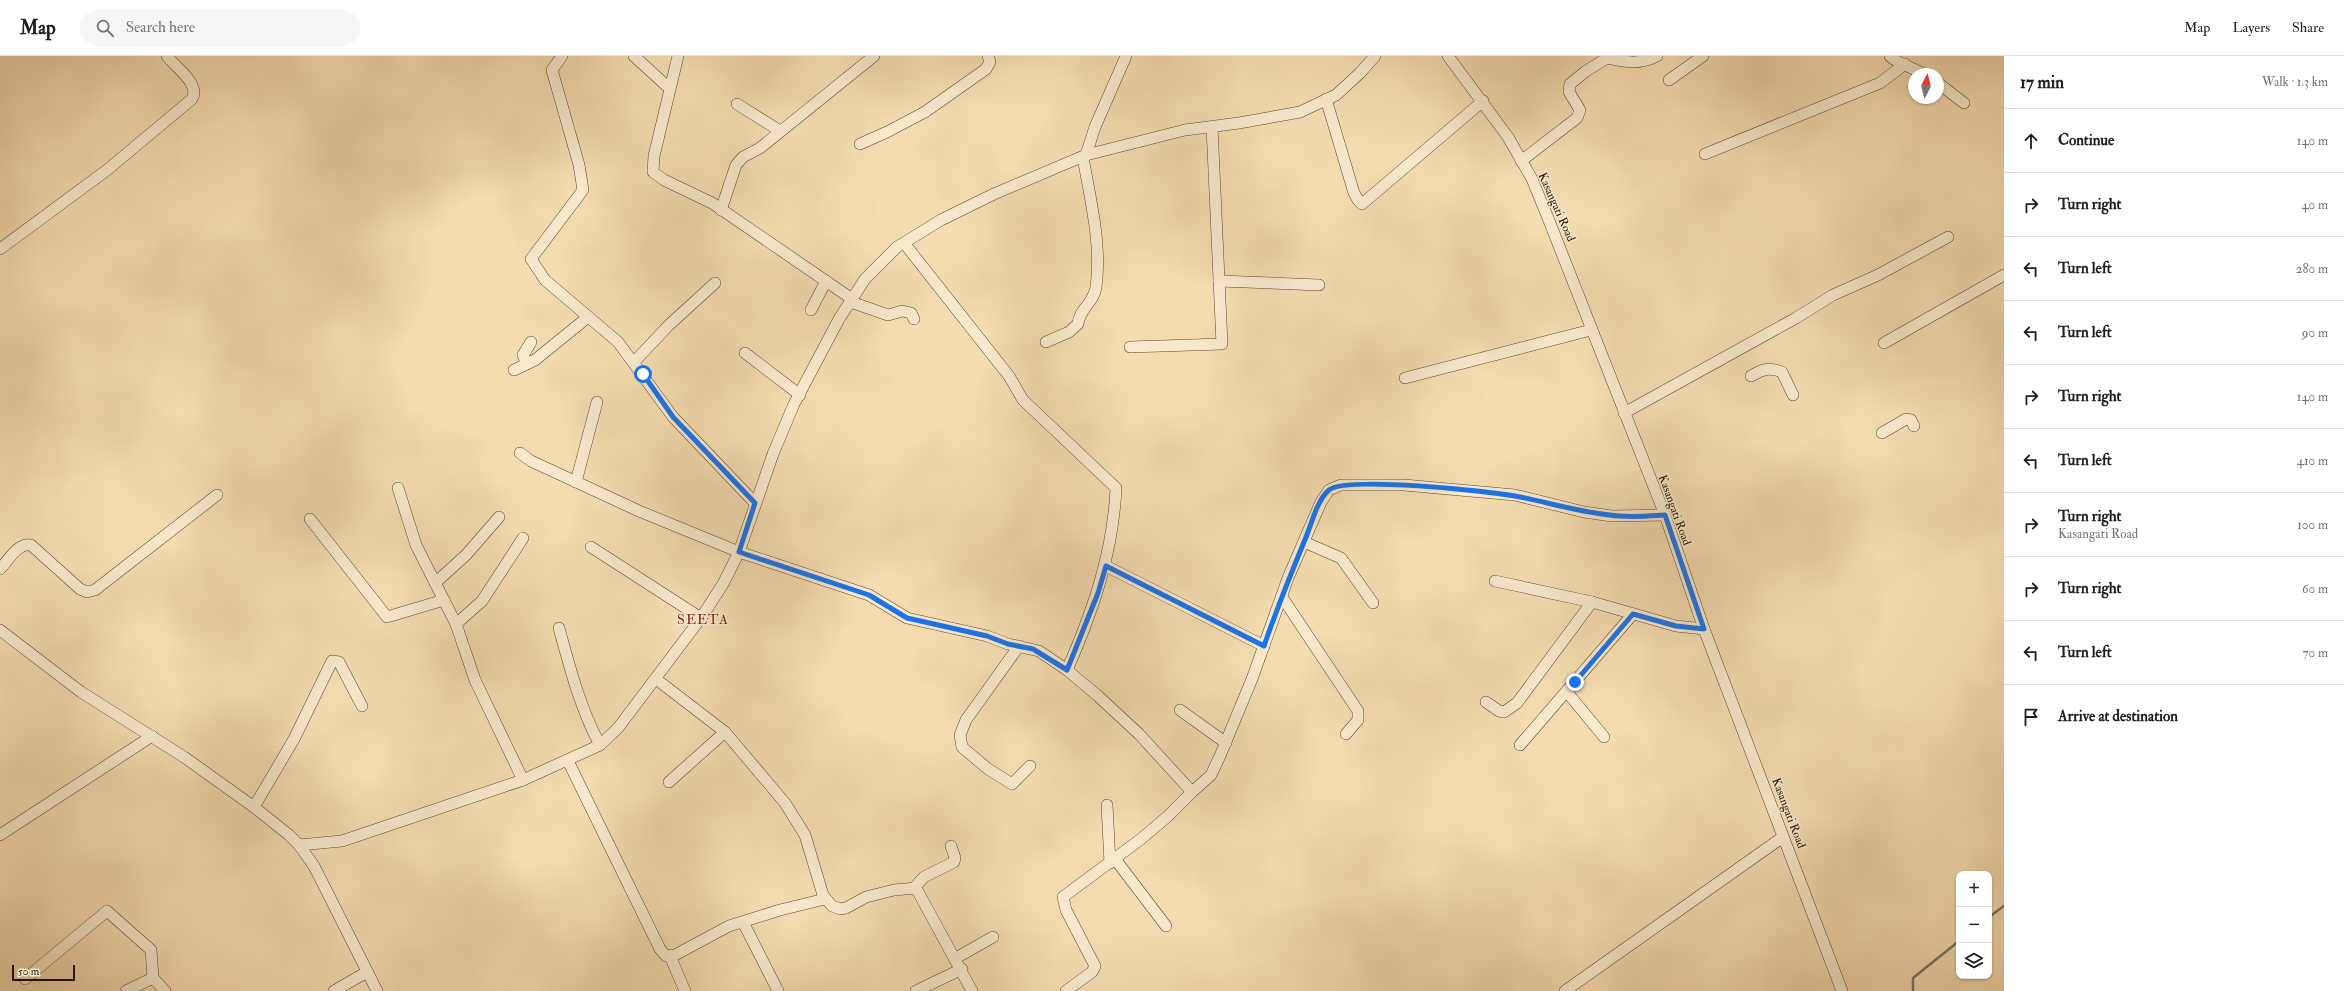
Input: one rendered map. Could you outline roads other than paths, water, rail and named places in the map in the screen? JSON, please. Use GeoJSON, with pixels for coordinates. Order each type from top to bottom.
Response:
{"type":"FeatureCollection","features":[{"type":"Feature","properties":{"kind":"street"},"geometry":{"type":"LineString","coordinates":[[0,249],[107,170],[192,99],[194,91],[190,82],[167,56]]}},
{"type":"Feature","properties":{"kind":"street"},"geometry":{"type":"LineString","coordinates":[[562,56],[552,70],[579,165],[584,190],[531,258],[545,280],[618,342],[673,417],[755,503]]}},
{"type":"Feature","properties":{"kind":"street"},"geometry":{"type":"LineString","coordinates":[[634,56],[670,89]]}},
{"type":"Feature","properties":{"kind":"street"},"geometry":{"type":"LineString","coordinates":[[678,56],[654,156],[653,172],[721,210],[826,281],[851,300],[888,316],[902,311],[911,313],[914,319]]}},
{"type":"Feature","properties":{"kind":"street"},"geometry":{"type":"LineString","coordinates":[[721,210],[736,165],[743,157],[760,148],[874,56]]}},
{"type":"Feature","properties":{"kind":"street"},"geometry":{"type":"LineString","coordinates":[[860,144],[925,112],[986,69],[990,62],[988,56]]}},
{"type":"Feature","properties":{"kind":"street"},"geometry":{"type":"LineString","coordinates":[[1046,342],[1069,332],[1078,324],[1080,314],[1092,302],[1096,288],[1098,271],[1096,240],[1085,156],[1095,126],[1126,56]]}},
{"type":"Feature","properties":{"kind":"street"},"geometry":{"type":"LineString","coordinates":[[299,845],[342,841],[522,780],[568,761],[600,745],[618,728],[637,700],[656,679],[665,663],[701,618],[723,584],[739,552],[773,454],[800,395],[839,319],[865,279],[904,243],[941,220],[994,194],[1085,156],[1185,130],[1212,127],[1300,112],[1345,88],[1375,56]]}},
{"type":"Feature","properties":{"kind":"street","name":"Kasangati Road"},"geometry":{"type":"LineString","coordinates":[[1448,56],[1483,101],[1508,137],[1532,180],[1567,263],[1591,330],[1665,515],[1704,629],[1842,991]]}},
{"type":"Feature","properties":{"kind":"street"},"geometry":{"type":"LineString","coordinates":[[1521,160],[1577,118],[1580,110],[1569,92],[1570,84],[1586,70],[1607,58],[1628,63],[1648,61],[1657,56]]}},
{"type":"Feature","properties":{"kind":"street"},"geometry":{"type":"LineString","coordinates":[[1669,80],[1702,56]]}},
{"type":"Feature","properties":{"kind":"street"},"geometry":{"type":"LineString","coordinates":[[1890,56],[1892,60],[1913,68]]}},
{"type":"Feature","properties":{"kind":"street"},"geometry":{"type":"LineString","coordinates":[[1705,154],[1880,83],[1905,64]]}},
{"type":"Feature","properties":{"kind":"street"},"geometry":{"type":"LineString","coordinates":[[1944,88],[1964,103]]}},
{"type":"Feature","properties":{"kind":"street"},"geometry":{"type":"LineString","coordinates":[[1326,99],[1354,193],[1362,204],[1483,101]]}},
{"type":"Feature","properties":{"kind":"street"},"geometry":{"type":"LineString","coordinates":[[737,104],[780,131]]}},
{"type":"Feature","properties":{"kind":"street"},"geometry":{"type":"LineString","coordinates":[[1130,347],[1222,344],[1212,127]]}},
{"type":"Feature","properties":{"kind":"street"},"geometry":{"type":"LineString","coordinates":[[1624,413],[1796,318],[1833,295],[1878,275],[1948,237]]}},
{"type":"Feature","properties":{"kind":"street"},"geometry":{"type":"LineString","coordinates":[[904,243],[952,301],[1009,376],[1023,400],[1116,488],[1106,566],[1098,593],[1067,670]]}},
{"type":"Feature","properties":{"kind":"street"},"geometry":{"type":"LineString","coordinates":[[1884,343],[2004,275]]}},
{"type":"Feature","properties":{"kind":"street"},"geometry":{"type":"LineString","coordinates":[[1219,280],[1319,285]]}},
{"type":"Feature","properties":{"kind":"street"},"geometry":{"type":"LineString","coordinates":[[811,310],[826,281]]}},
{"type":"Feature","properties":{"kind":"street"},"geometry":{"type":"LineString","coordinates":[[634,362],[669,325],[715,283]]}},
{"type":"Feature","properties":{"kind":"street"},"geometry":{"type":"LineString","coordinates":[[514,370],[541,356],[588,317]]}},
{"type":"Feature","properties":{"kind":"street"},"geometry":{"type":"LineString","coordinates":[[1405,378],[1591,330]]}},
{"type":"Feature","properties":{"kind":"street"},"geometry":{"type":"LineString","coordinates":[[527,364],[523,355],[531,342]]}},
{"type":"Feature","properties":{"kind":"street"},"geometry":{"type":"LineString","coordinates":[[745,353],[800,395]]}},
{"type":"Feature","properties":{"kind":"street"},"geometry":{"type":"LineString","coordinates":[[1751,376],[1763,369],[1773,369],[1782,372],[1793,395]]}},
{"type":"Feature","properties":{"kind":"street"},"geometry":{"type":"LineString","coordinates":[[576,482],[597,402]]}},
{"type":"Feature","properties":{"kind":"street"},"geometry":{"type":"LineString","coordinates":[[1882,434],[1906,419],[1911,420],[1914,426]]}},
{"type":"Feature","properties":{"kind":"street"},"geometry":{"type":"LineString","coordinates":[[520,453],[531,461],[639,511],[739,552],[869,595],[907,618],[987,636],[1039,652],[1067,670],[1139,734],[1192,792]]}},
{"type":"Feature","properties":{"kind":"street"},"geometry":{"type":"LineString","coordinates":[[1066,991],[1092,972],[1094,966],[1066,910],[1063,897],[1112,861],[1168,816],[1211,775],[1226,743],[1264,646],[1288,578],[1321,502],[1329,490],[1341,485],[1404,485],[1515,495],[1584,512],[1612,516],[1665,515]]}},
{"type":"Feature","properties":{"kind":"street"},"geometry":{"type":"LineString","coordinates":[[398,488],[416,545],[456,624],[475,680],[522,780]]}},
{"type":"Feature","properties":{"kind":"street"},"geometry":{"type":"LineString","coordinates":[[0,569],[20,546],[27,544],[31,545],[80,589],[87,592],[96,590],[217,495]]}},
{"type":"Feature","properties":{"kind":"street"},"geometry":{"type":"LineString","coordinates":[[434,583],[466,555],[499,517]]}},
{"type":"Feature","properties":{"kind":"street"},"geometry":{"type":"LineString","coordinates":[[310,519],[387,617],[444,600]]}},
{"type":"Feature","properties":{"kind":"street"},"geometry":{"type":"LineString","coordinates":[[456,624],[482,601],[523,538]]}},
{"type":"Feature","properties":{"kind":"street"},"geometry":{"type":"LineString","coordinates":[[1304,542],[1341,558],[1373,603]]}},
{"type":"Feature","properties":{"kind":"street"},"geometry":{"type":"LineString","coordinates":[[591,547],[701,618]]}},
{"type":"Feature","properties":{"kind":"street"},"geometry":{"type":"LineString","coordinates":[[1106,566],[1264,646]]}},
{"type":"Feature","properties":{"kind":"street"},"geometry":{"type":"LineString","coordinates":[[1495,582],[1592,602],[1676,626],[1704,629]]}},
{"type":"Feature","properties":{"kind":"street"},"geometry":{"type":"LineString","coordinates":[[1282,597],[1358,711],[1358,720],[1346,734]]}},
{"type":"Feature","properties":{"kind":"street"},"geometry":{"type":"LineString","coordinates":[[1486,702],[1499,711],[1504,712],[1517,703],[1592,602]]}},
{"type":"Feature","properties":{"kind":"street"},"geometry":{"type":"LineString","coordinates":[[1520,745],[1633,614]]}},
{"type":"Feature","properties":{"kind":"street"},"geometry":{"type":"LineString","coordinates":[[559,628],[575,688],[589,724],[600,745]]}},
{"type":"Feature","properties":{"kind":"street"},"geometry":{"type":"LineString","coordinates":[[0,630],[81,692],[152,736],[254,807],[299,845],[328,891],[377,991]]}},
{"type":"Feature","properties":{"kind":"street"},"geometry":{"type":"LineString","coordinates":[[1019,646],[966,720],[960,735],[962,746],[988,769],[1012,784],[1030,766]]}},
{"type":"Feature","properties":{"kind":"street"},"geometry":{"type":"LineString","coordinates":[[254,807],[294,740],[332,661],[339,662],[362,706]]}},
{"type":"Feature","properties":{"kind":"street"},"geometry":{"type":"LineString","coordinates":[[656,679],[725,732],[785,803],[801,829],[826,899],[832,906],[840,909],[846,908],[866,897],[894,890],[914,888],[918,890],[962,969],[972,991]]}},
{"type":"Feature","properties":{"kind":"street"},"geometry":{"type":"LineString","coordinates":[[1567,692],[1604,737]]}},
{"type":"Feature","properties":{"kind":"street"},"geometry":{"type":"LineString","coordinates":[[1180,710],[1226,743]]}},
{"type":"Feature","properties":{"kind":"street"},"geometry":{"type":"LineString","coordinates":[[669,782],[725,732]]}},
{"type":"Feature","properties":{"kind":"street"},"geometry":{"type":"LineString","coordinates":[[0,836],[152,736]]}},
{"type":"Feature","properties":{"kind":"street"},"geometry":{"type":"LineString","coordinates":[[568,761],[663,954],[670,956],[730,926],[780,910],[826,899]]}},
{"type":"Feature","properties":{"kind":"street"},"geometry":{"type":"LineString","coordinates":[[1107,805],[1112,861],[1166,926]]}},
{"type":"Feature","properties":{"kind":"street"},"geometry":{"type":"LineString","coordinates":[[1565,991],[1783,837]]}},
{"type":"Feature","properties":{"kind":"street"},"geometry":{"type":"LineString","coordinates":[[914,888],[924,877],[954,862],[955,858],[951,846]]}},
{"type":"Feature","properties":{"kind":"street"},"geometry":{"type":"LineString","coordinates":[[25,979],[107,911],[151,950],[153,978],[165,991]]}},
{"type":"Feature","properties":{"kind":"street"},"geometry":{"type":"LineString","coordinates":[[743,922],[778,991]]}},
{"type":"Feature","properties":{"kind":"street"},"geometry":{"type":"LineString","coordinates":[[956,958],[993,937]]}},
{"type":"Feature","properties":{"kind":"street"},"geometry":{"type":"LineString","coordinates":[[670,956],[685,991]]}},
{"type":"Feature","properties":{"kind":"street"},"geometry":{"type":"LineString","coordinates":[[916,991],[962,969]]}},
{"type":"Feature","properties":{"kind":"street"},"geometry":{"type":"LineString","coordinates":[[334,991],[367,972]]}},
{"type":"Feature","properties":{"kind":"street"},"geometry":{"type":"LineString","coordinates":[[126,991],[153,978]]}},
{"type":"Feature","properties":{"kind":"waterway"},"geometry":{"type":"LineString","coordinates":[[1992,915],[2004,906]]}},
{"type":"Feature","properties":{"kind":"waterway"},"geometry":{"type":"LineString","coordinates":[[1913,991],[1913,978],[1957,943]]}},
{"type":"Feature","properties":{"kind":"district","name":"SEETA"},"geometry":{"type":"Point","coordinates":[703,619]}}]}
